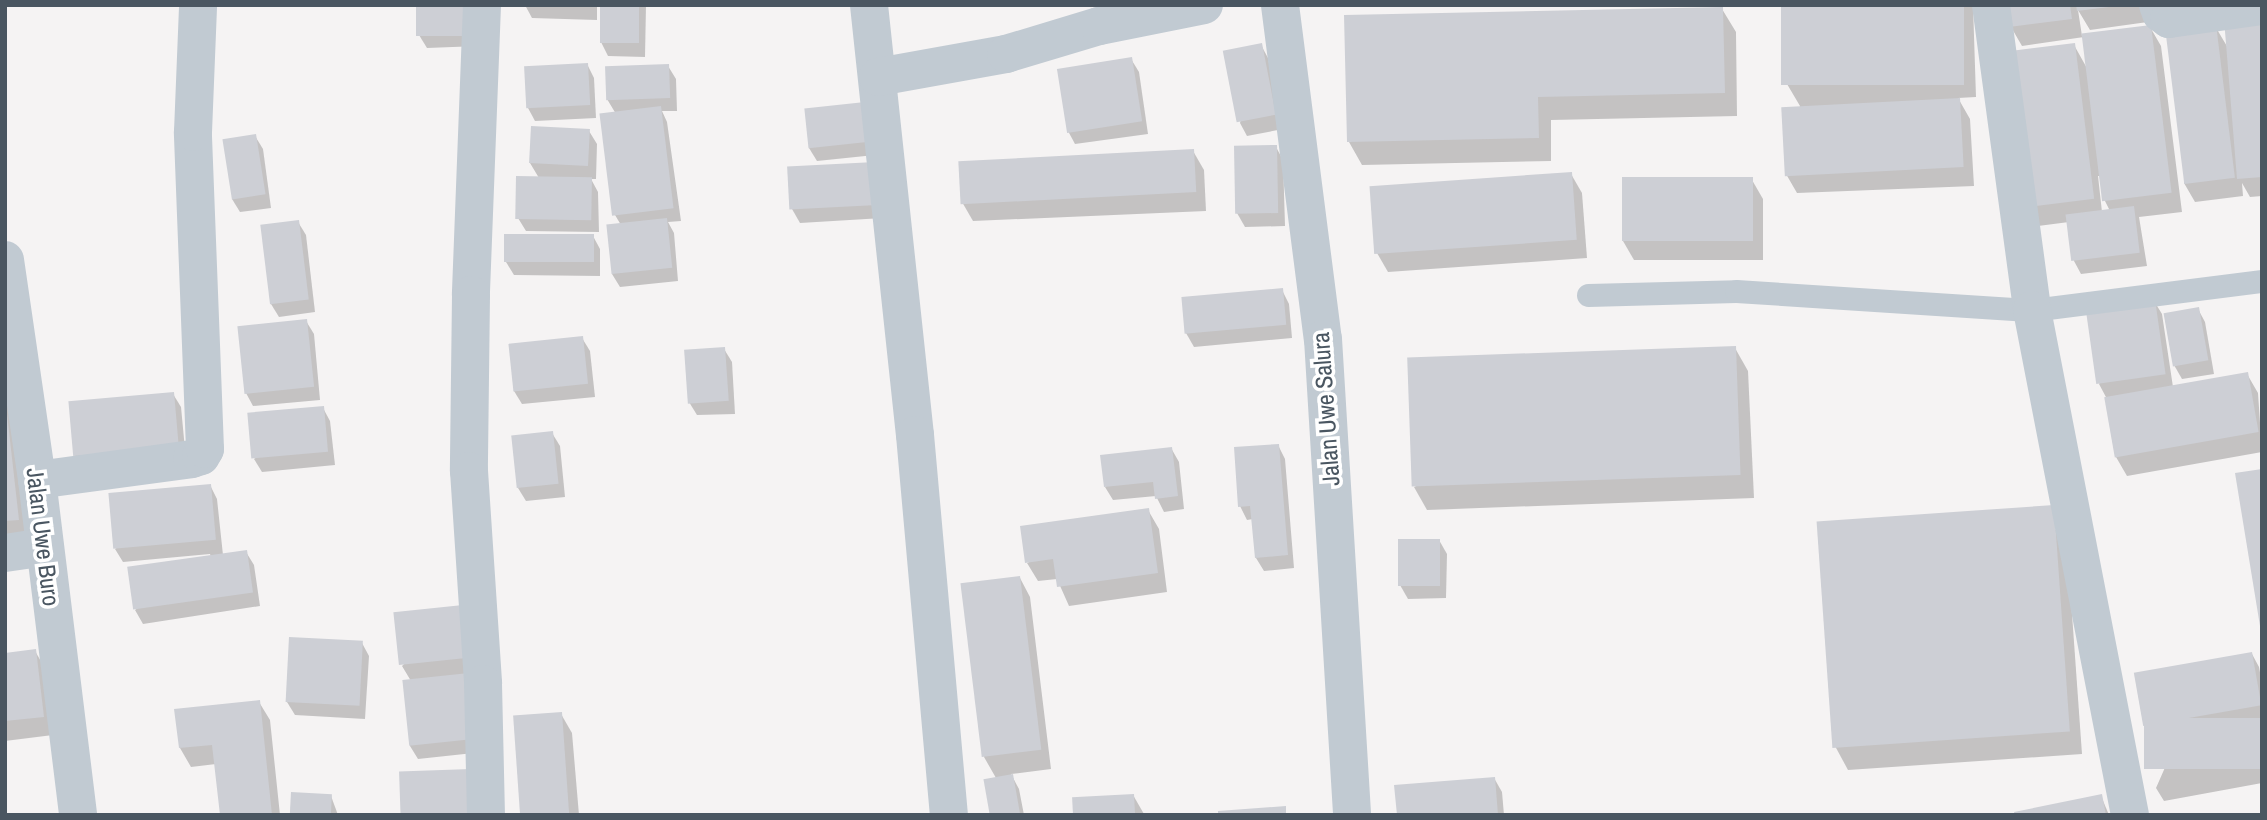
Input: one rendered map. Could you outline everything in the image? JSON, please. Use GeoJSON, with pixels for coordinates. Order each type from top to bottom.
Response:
{"type":"FeatureCollection","features":[{"type":"Feature","properties":{"kind":"street"},"geometry":{"type":"LineString","coordinates":[[37,480],[192,459],[201,456],[205,449],[193,132],[198,5]]}},
{"type":"Feature","properties":{"kind":"street"},"geometry":{"type":"LineString","coordinates":[[482,5],[471,295],[469,471],[484,684],[486,815]]}},
{"type":"Feature","properties":{"kind":"street"},"geometry":{"type":"LineString","coordinates":[[869,5],[949,815]]}},
{"type":"Feature","properties":{"kind":"street"},"geometry":{"type":"LineString","coordinates":[[878,77],[1006,54],[1099,26],[1204,5]]}},
{"type":"Feature","properties":{"kind":"street","name":"Jalan Uwe Salura"},"geometry":{"type":"LineString","coordinates":[[1280,5],[1322,339],[1352,815]]}},
{"type":"Feature","properties":{"kind":"street"},"geometry":{"type":"LineString","coordinates":[[1991,5],[2032,310],[2130,815]]}},
{"type":"Feature","properties":{"kind":"street"},"geometry":{"type":"LineString","coordinates":[[2158,5],[2161,13],[2169,19],[2262,6]]}},
{"type":"Feature","properties":{"kind":"street","name":"Jalan Uwe Buro"},"geometry":{"type":"LineString","coordinates":[[6,273],[37,480],[78,815]]}},
{"type":"Feature","properties":{"kind":"street"},"geometry":{"type":"LineString","coordinates":[[5,553],[45,547]]}},
{"type":"Feature","properties":{"kind":"lane"},"geometry":{"type":"LineString","coordinates":[[1588,295],[1736,291],[2032,310],[2262,281]]}},
{"type":"Feature","properties":{"kind":"building"},"geometry":{"type":"Polygon","coordinates":[[[416,5],[472,5],[472,36],[416,36],[416,5]]]}},
{"type":"Feature","properties":{"kind":"building"},"geometry":{"type":"Polygon","coordinates":[[[600,5],[639,5],[639,43],[600,43],[600,5]]]}},
{"type":"Feature","properties":{"kind":"building"},"geometry":{"type":"Polygon","coordinates":[[[1781,5],[1964,5],[1964,85],[1781,85],[1781,5]]]}},
{"type":"Feature","properties":{"kind":"building"},"geometry":{"type":"Polygon","coordinates":[[[2006,5],[2070,5],[2072,19],[2009,27],[2006,5]]]}},
{"type":"Feature","properties":{"kind":"building"},"geometry":{"type":"Polygon","coordinates":[[[2076,5],[2109,5],[2109,7],[2077,11],[2076,5]]]}},
{"type":"Feature","properties":{"kind":"building"},"geometry":{"type":"Polygon","coordinates":[[[1723,7],[1725,93],[1538,97],[1539,138],[1347,142],[1344,15],[1723,7]]]}},
{"type":"Feature","properties":{"kind":"building"},"geometry":{"type":"Polygon","coordinates":[[[2262,17],[2262,177],[2237,179],[2224,19],[2262,17]]]}},
{"type":"Feature","properties":{"kind":"building"},"geometry":{"type":"Polygon","coordinates":[[[2216,24],[2235,178],[2184,184],[2165,30],[2216,24]]]}},
{"type":"Feature","properties":{"kind":"building"},"geometry":{"type":"Polygon","coordinates":[[[2151,25],[2172,193],[2102,201],[2082,34],[2151,25]]]}},
{"type":"Feature","properties":{"kind":"building"},"geometry":{"type":"Polygon","coordinates":[[[1262,43],[1276,115],[1237,122],[1223,51],[1262,43]]]}},
{"type":"Feature","properties":{"kind":"building"},"geometry":{"type":"Polygon","coordinates":[[[2075,43],[2094,199],[2026,207],[2007,51],[2075,43]]]}},
{"type":"Feature","properties":{"kind":"building"},"geometry":{"type":"Polygon","coordinates":[[[1132,57],[1142,121],[1067,133],[1057,69],[1132,57]]]}},
{"type":"Feature","properties":{"kind":"building"},"geometry":{"type":"Polygon","coordinates":[[[588,63],[590,105],[526,108],[524,66],[588,63]]]}},
{"type":"Feature","properties":{"kind":"building"},"geometry":{"type":"Polygon","coordinates":[[[669,64],[670,98],[606,100],[605,66],[669,64]]]}},
{"type":"Feature","properties":{"kind":"building"},"geometry":{"type":"Polygon","coordinates":[[[1960,98],[1964,167],[1785,176],[1781,107],[1960,98]]]}},
{"type":"Feature","properties":{"kind":"building"},"geometry":{"type":"Polygon","coordinates":[[[865,102],[869,142],[809,148],[804,108],[865,102]]]}},
{"type":"Feature","properties":{"kind":"building"},"geometry":{"type":"Polygon","coordinates":[[[661,106],[674,208],[612,216],[599,114],[661,106]]]}},
{"type":"Feature","properties":{"kind":"building"},"geometry":{"type":"Polygon","coordinates":[[[531,126],[590,129],[588,166],[529,163],[531,126]]]}},
{"type":"Feature","properties":{"kind":"building"},"geometry":{"type":"Polygon","coordinates":[[[256,134],[266,194],[232,200],[222,139],[256,134]]]}},
{"type":"Feature","properties":{"kind":"building"},"geometry":{"type":"Polygon","coordinates":[[[1277,145],[1278,213],[1235,214],[1234,146],[1277,145]]]}},
{"type":"Feature","properties":{"kind":"building"},"geometry":{"type":"Polygon","coordinates":[[[1194,149],[1196,192],[961,204],[958,161],[1194,149]]]}},
{"type":"Feature","properties":{"kind":"building"},"geometry":{"type":"Polygon","coordinates":[[[875,162],[877,205],[789,210],[787,167],[875,162]]]}},
{"type":"Feature","properties":{"kind":"building"},"geometry":{"type":"Polygon","coordinates":[[[1572,172],[1577,240],[1374,254],[1369,186],[1572,172]]]}},
{"type":"Feature","properties":{"kind":"building"},"geometry":{"type":"Polygon","coordinates":[[[516,176],[592,177],[591,220],[515,219],[516,176]]]}},
{"type":"Feature","properties":{"kind":"building"},"geometry":{"type":"Polygon","coordinates":[[[1622,177],[1753,177],[1753,241],[1622,241],[1622,177]]]}},
{"type":"Feature","properties":{"kind":"building"},"geometry":{"type":"Polygon","coordinates":[[[2134,206],[2140,253],[2071,261],[2066,214],[2134,206]]]}},
{"type":"Feature","properties":{"kind":"building"},"geometry":{"type":"Polygon","coordinates":[[[667,218],[672,268],[612,274],[606,224],[667,218]]]}},
{"type":"Feature","properties":{"kind":"building"},"geometry":{"type":"Polygon","coordinates":[[[299,220],[309,299],[270,304],[260,225],[299,220]]]}},
{"type":"Feature","properties":{"kind":"building"},"geometry":{"type":"Polygon","coordinates":[[[504,234],[594,234],[594,262],[504,262],[504,234]]]}},
{"type":"Feature","properties":{"kind":"building"},"geometry":{"type":"Polygon","coordinates":[[[1283,288],[1286,325],[1185,334],[1181,297],[1283,288]]]}},
{"type":"Feature","properties":{"kind":"building"},"geometry":{"type":"Polygon","coordinates":[[[2155,299],[2166,374],[2096,384],[2086,309],[2155,299]]]}},
{"type":"Feature","properties":{"kind":"building"},"geometry":{"type":"Polygon","coordinates":[[[2199,307],[2208,360],[2173,366],[2164,313],[2199,307]]]}},
{"type":"Feature","properties":{"kind":"building"},"geometry":{"type":"Polygon","coordinates":[[[307,319],[314,387],[244,394],[237,326],[307,319]]]}},
{"type":"Feature","properties":{"kind":"building"},"geometry":{"type":"Polygon","coordinates":[[[583,336],[588,384],[513,392],[508,344],[583,336]]]}},
{"type":"Feature","properties":{"kind":"building"},"geometry":{"type":"Polygon","coordinates":[[[1736,346],[1741,475],[1412,486],[1407,357],[1736,346]]]}},
{"type":"Feature","properties":{"kind":"building"},"geometry":{"type":"Polygon","coordinates":[[[725,347],[729,401],[688,404],[684,350],[725,347]]]}},
{"type":"Feature","properties":{"kind":"building"},"geometry":{"type":"Polygon","coordinates":[[[2248,372],[2259,432],[2115,457],[2104,397],[2248,372]]]}},
{"type":"Feature","properties":{"kind":"building"},"geometry":{"type":"Polygon","coordinates":[[[174,392],[179,447],[73,456],[68,401],[174,392]]]}},
{"type":"Feature","properties":{"kind":"building"},"geometry":{"type":"Polygon","coordinates":[[[5,396],[19,520],[5,521],[5,396]]]}},
{"type":"Feature","properties":{"kind":"building"},"geometry":{"type":"Polygon","coordinates":[[[324,406],[328,452],[251,459],[247,413],[324,406]]]}},
{"type":"Feature","properties":{"kind":"building"},"geometry":{"type":"Polygon","coordinates":[[[553,431],[559,484],[517,488],[511,435],[553,431]]]}},
{"type":"Feature","properties":{"kind":"building"},"geometry":{"type":"Polygon","coordinates":[[[1279,444],[1288,555],[1255,558],[1250,506],[1238,507],[1234,447],[1279,444]]]}},
{"type":"Feature","properties":{"kind":"building"},"geometry":{"type":"Polygon","coordinates":[[[1172,447],[1178,496],[1155,499],[1153,482],[1104,487],[1100,455],[1172,447]]]}},
{"type":"Feature","properties":{"kind":"building"},"geometry":{"type":"Polygon","coordinates":[[[2262,469],[2262,626],[2260,626],[2235,473],[2262,469]]]}},
{"type":"Feature","properties":{"kind":"building"},"geometry":{"type":"Polygon","coordinates":[[[211,484],[216,540],[113,549],[108,493],[211,484]]]}},
{"type":"Feature","properties":{"kind":"building"},"geometry":{"type":"Polygon","coordinates":[[[2054,505],[2070,731],[1832,748],[1817,522],[2054,505]]]}},
{"type":"Feature","properties":{"kind":"building"},"geometry":{"type":"Polygon","coordinates":[[[1149,508],[1158,573],[1057,587],[1053,559],[1025,563],[1020,526],[1149,508]]]}},
{"type":"Feature","properties":{"kind":"building"},"geometry":{"type":"Polygon","coordinates":[[[1398,539],[1440,539],[1440,586],[1398,586],[1398,539]]]}},
{"type":"Feature","properties":{"kind":"building"},"geometry":{"type":"Polygon","coordinates":[[[247,550],[253,593],[133,609],[127,567],[247,550]]]}},
{"type":"Feature","properties":{"kind":"building"},"geometry":{"type":"Polygon","coordinates":[[[1020,576],[1041,750],[982,757],[960,583],[1020,576]]]}},
{"type":"Feature","properties":{"kind":"building"},"geometry":{"type":"Polygon","coordinates":[[[463,605],[469,658],[399,665],[393,612],[463,605]]]}},
{"type":"Feature","properties":{"kind":"building"},"geometry":{"type":"Polygon","coordinates":[[[289,637],[363,641],[359,706],[286,702],[289,637]]]}},
{"type":"Feature","properties":{"kind":"building"},"geometry":{"type":"Polygon","coordinates":[[[36,649],[44,717],[5,721],[5,653],[36,649]]]}},
{"type":"Feature","properties":{"kind":"building"},"geometry":{"type":"Polygon","coordinates":[[[2252,652],[2261,705],[2143,726],[2134,673],[2252,652]]]}},
{"type":"Feature","properties":{"kind":"building"},"geometry":{"type":"Polygon","coordinates":[[[469,673],[476,739],[409,746],[402,680],[469,673]]]}},
{"type":"Feature","properties":{"kind":"building"},"geometry":{"type":"Polygon","coordinates":[[[260,700],[272,815],[220,815],[212,745],[179,748],[174,709],[260,700]]]}},
{"type":"Feature","properties":{"kind":"building"},"geometry":{"type":"Polygon","coordinates":[[[562,712],[569,815],[520,815],[513,715],[562,712]]]}},
{"type":"Feature","properties":{"kind":"building"},"geometry":{"type":"Polygon","coordinates":[[[2144,718],[2262,718],[2262,769],[2144,769],[2144,718]]]}},
{"type":"Feature","properties":{"kind":"building"},"geometry":{"type":"Polygon","coordinates":[[[471,769],[473,815],[401,815],[399,772],[471,769]]]}},
{"type":"Feature","properties":{"kind":"building"},"geometry":{"type":"Polygon","coordinates":[[[1013,774],[1020,815],[990,815],[983,779],[1013,774]]]}},
{"type":"Feature","properties":{"kind":"building"},"geometry":{"type":"Polygon","coordinates":[[[1495,777],[1498,815],[1397,815],[1394,785],[1495,777]]]}},
{"type":"Feature","properties":{"kind":"building"},"geometry":{"type":"Polygon","coordinates":[[[291,792],[332,794],[331,815],[290,815],[291,792]]]}},
{"type":"Feature","properties":{"kind":"building"},"geometry":{"type":"Polygon","coordinates":[[[1134,794],[1135,815],[1073,815],[1072,797],[1134,794]]]}},
{"type":"Feature","properties":{"kind":"building"},"geometry":{"type":"Polygon","coordinates":[[[2102,794],[2106,815],[2015,815],[2014,812],[2102,794]]]}},
{"type":"Feature","properties":{"kind":"building"},"geometry":{"type":"Polygon","coordinates":[[[1286,806],[1286,815],[1218,815],[1218,811],[1286,806]]]}}]}
